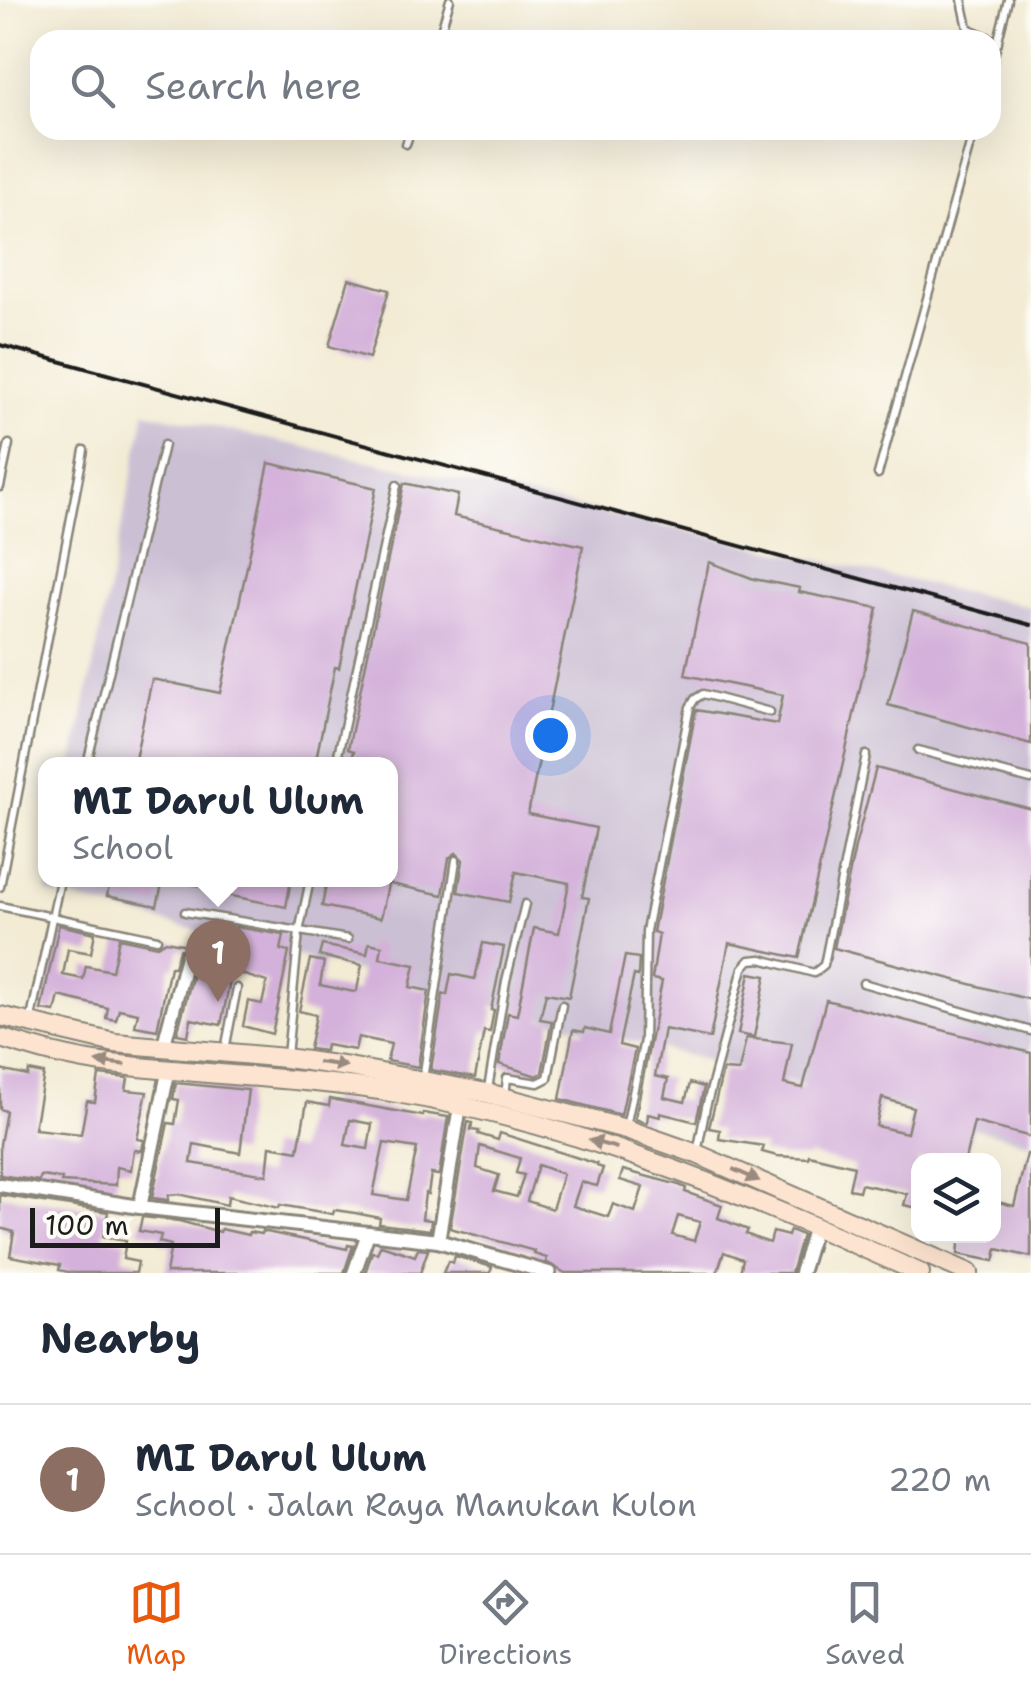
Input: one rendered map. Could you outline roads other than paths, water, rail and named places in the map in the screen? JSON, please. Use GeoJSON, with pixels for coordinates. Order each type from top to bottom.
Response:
{"type":"FeatureCollection","features":[{"type":"Feature","properties":{"kind":"main road"},"geometry":{"type":"LineString","coordinates":[[0,1016],[62,1033],[164,1048],[223,1063],[460,1106],[612,1146],[815,1226],[920,1273]]}},
{"type":"Feature","properties":{"kind":"main road"},"geometry":{"type":"LineString","coordinates":[[0,1038],[109,1064],[169,1068],[286,1058],[496,1096],[626,1128],[696,1154],[968,1273]]}},
{"type":"Feature","properties":{"kind":"street"},"geometry":{"type":"LineString","coordinates":[[164,1048],[187,956]]}},
{"type":"Feature","properties":{"kind":"street"},"geometry":{"type":"LineString","coordinates":[[140,1207],[169,1068]]}},
{"type":"Feature","properties":{"kind":"street"},"geometry":{"type":"LineString","coordinates":[[438,1241],[460,1106]]}},
{"type":"Feature","properties":{"kind":"street"},"geometry":{"type":"LineString","coordinates":[[0,1185],[140,1207],[438,1241],[510,1267],[548,1273]]}},
{"type":"Feature","properties":{"kind":"street"},"geometry":{"type":"LineString","coordinates":[[801,1273],[815,1226]]}},
{"type":"Feature","properties":{"kind":"street"},"geometry":{"type":"LineString","coordinates":[[354,1273],[368,1234]]}},
{"type":"Feature","properties":{"kind":"lane"},"geometry":{"type":"LineString","coordinates":[[441,30],[450,0]]}},
{"type":"Feature","properties":{"kind":"lane"},"geometry":{"type":"LineString","coordinates":[[962,0],[968,28],[972,30]]}},
{"type":"Feature","properties":{"kind":"lane"},"geometry":{"type":"LineString","coordinates":[[1001,30],[1008,0]]}},
{"type":"Feature","properties":{"kind":"lane"},"geometry":{"type":"LineString","coordinates":[[406,144],[407,140]]}},
{"type":"Feature","properties":{"kind":"lane"},"geometry":{"type":"LineString","coordinates":[[878,474],[971,140]]}},
{"type":"Feature","properties":{"kind":"lane"},"geometry":{"type":"LineString","coordinates":[[0,486],[10,444]]}},
{"type":"Feature","properties":{"kind":"lane"},"geometry":{"type":"LineString","coordinates":[[90,757],[164,445]]}},
{"type":"Feature","properties":{"kind":"lane"},"geometry":{"type":"LineString","coordinates":[[0,887],[84,450]]}},
{"type":"Feature","properties":{"kind":"lane"},"geometry":{"type":"LineString","coordinates":[[338,757],[398,485]]}},
{"type":"Feature","properties":{"kind":"lane"},"geometry":{"type":"LineString","coordinates":[[626,1128],[644,1040],[646,931],[690,707],[702,694],[770,712]]}},
{"type":"Feature","properties":{"kind":"lane"},"geometry":{"type":"LineString","coordinates":[[918,750],[1031,780]]}},
{"type":"Feature","properties":{"kind":"lane"},"geometry":{"type":"LineString","coordinates":[[696,1154],[743,968],[750,960],[760,959],[814,973],[824,965],[866,756]]}},
{"type":"Feature","properties":{"kind":"lane"},"geometry":{"type":"LineString","coordinates":[[423,1081],[456,860]]}},
{"type":"Feature","properties":{"kind":"lane"},"geometry":{"type":"LineString","coordinates":[[30,1024],[58,887]]}},
{"type":"Feature","properties":{"kind":"lane"},"geometry":{"type":"LineString","coordinates":[[286,1058],[299,932],[309,887]]}},
{"type":"Feature","properties":{"kind":"lane"},"geometry":{"type":"LineString","coordinates":[[496,1096],[506,981],[525,904]]}},
{"type":"Feature","properties":{"kind":"lane"},"geometry":{"type":"LineString","coordinates":[[0,906],[157,939]]}},
{"type":"Feature","properties":{"kind":"lane"},"geometry":{"type":"LineString","coordinates":[[185,912],[348,940]]}},
{"type":"Feature","properties":{"kind":"lane"},"geometry":{"type":"LineString","coordinates":[[863,983],[1031,1031]]}},
{"type":"Feature","properties":{"kind":"lane"},"geometry":{"type":"LineString","coordinates":[[223,1063],[237,988]]}},
{"type":"Feature","properties":{"kind":"lane"},"geometry":{"type":"LineString","coordinates":[[496,1096],[508,1078],[538,1083],[548,1078],[562,1004]]}},
{"type":"Feature","properties":{"kind":"railway"},"geometry":{"type":"LineString","coordinates":[[0,345],[1031,625]]}},
{"type":"Feature","properties":{"kind":"place","name":"MI Darul Ulum"},"geometry":{"type":"Point","coordinates":[218,1002]}}]}
